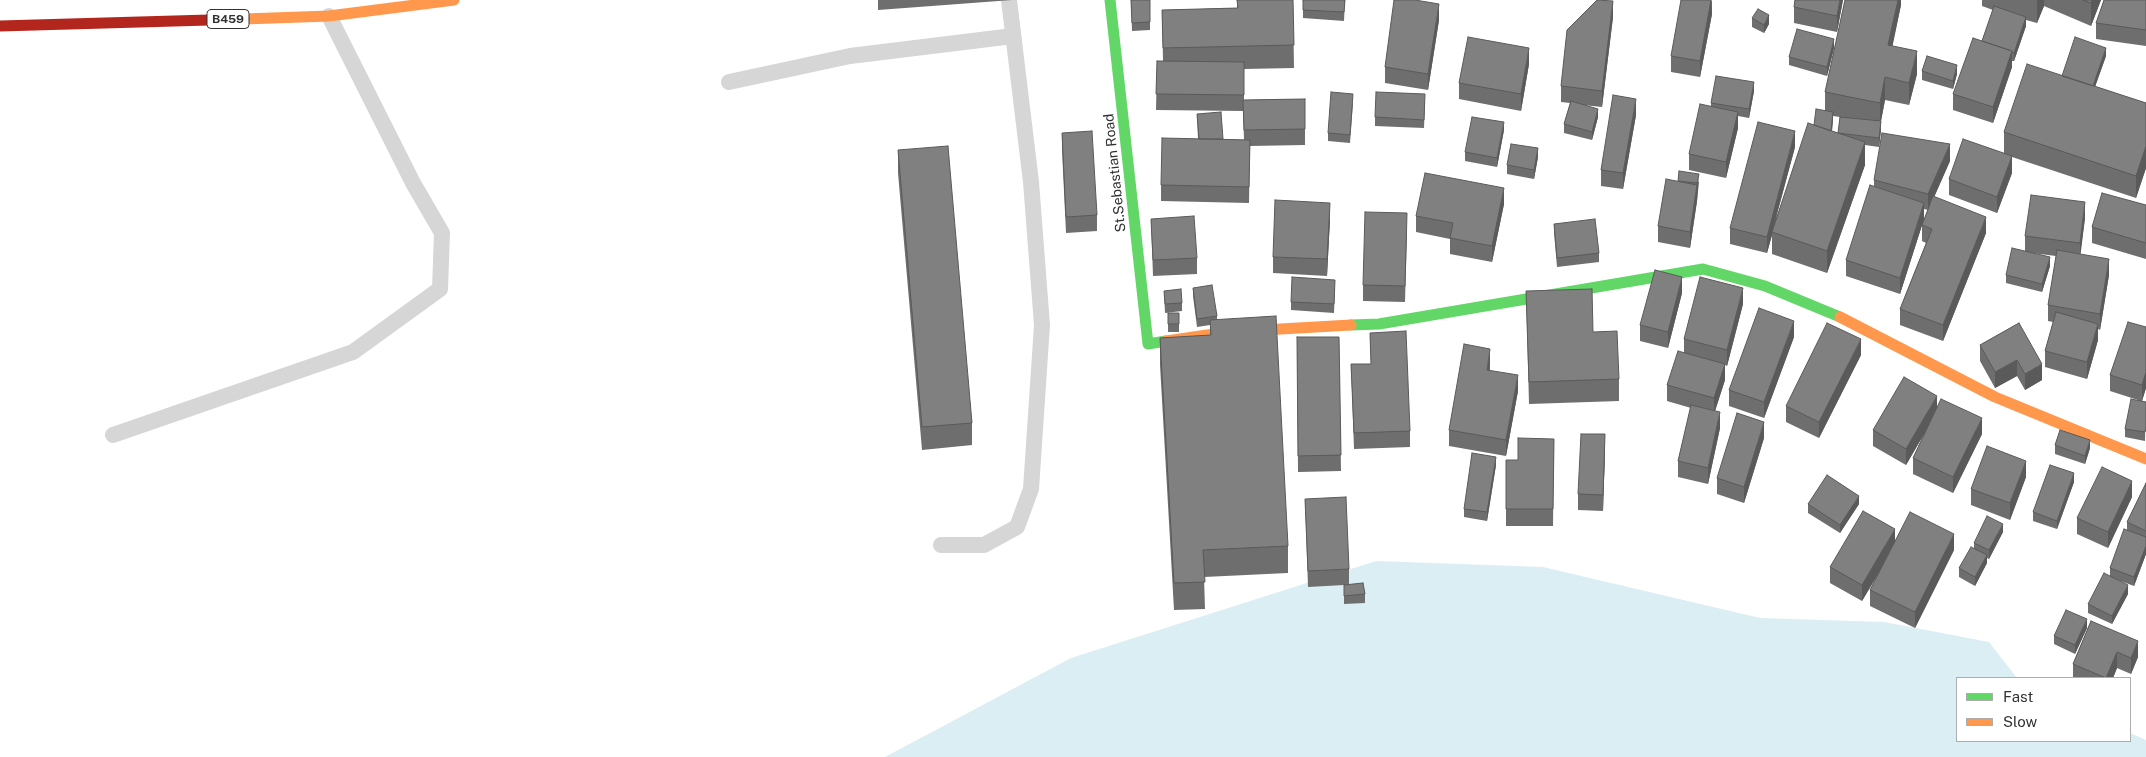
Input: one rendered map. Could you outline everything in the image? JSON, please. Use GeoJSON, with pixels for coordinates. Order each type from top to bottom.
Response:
{"type":"FeatureCollection","features":[{"type":"Feature","properties":{"kind":"street","name":"B459"},"geometry":{"type":"LineString","coordinates":[[0,26],[329,16],[454,0]]}},
{"type":"Feature","properties":{"kind":"street","name":"St.Sebastian Road"},"geometry":{"type":"LineString","coordinates":[[1110,0],[1148,344],[1228,332],[1378,324],[1703,269],[1765,286],[1830,312],[1995,397],[2146,459]]}},
{"type":"Feature","properties":{"kind":"lane"},"geometry":{"type":"LineString","coordinates":[[941,545],[984,545],[1018,527],[1031,489],[1042,325],[1031,182],[1009,0]]}},
{"type":"Feature","properties":{"kind":"lane"},"geometry":{"type":"LineString","coordinates":[[113,435],[353,352],[440,289],[442,233],[413,183],[329,16]]}},
{"type":"Feature","properties":{"kind":"lane"},"geometry":{"type":"LineString","coordinates":[[729,82],[850,56],[1013,36]]}},
{"type":"Feature","properties":{"kind":"shaded area"},"geometry":{"type":"Polygon","coordinates":[[[1376,561],[1543,567],[1760,618],[1884,622],[1989,642],[2016,677],[1956,677],[1956,742],[2131,742],[2131,733],[2146,740],[2146,757],[885,757],[1071,658],[1376,561]]]}},
{"type":"Feature","properties":{"kind":"building"},"geometry":{"type":"Polygon","coordinates":[[[1131,0],[1150,0],[1150,22],[1132,23],[1131,0]]]}},
{"type":"Feature","properties":{"kind":"building"},"geometry":{"type":"Polygon","coordinates":[[[1237,0],[1293,0],[1294,45],[1163,48],[1162,10],[1238,8],[1237,0]]]}},
{"type":"Feature","properties":{"kind":"building"},"geometry":{"type":"Polygon","coordinates":[[[1303,0],[1345,0],[1344,12],[1303,10],[1303,0]]]}},
{"type":"Feature","properties":{"kind":"building"},"geometry":{"type":"Polygon","coordinates":[[[1394,0],[1415,0],[1439,4],[1428,74],[1385,67],[1394,0]]]}},
{"type":"Feature","properties":{"kind":"building"},"geometry":{"type":"Polygon","coordinates":[[[1597,0],[1613,1],[1602,91],[1561,86],[1567,30],[1597,0]]]}},
{"type":"Feature","properties":{"kind":"building"},"geometry":{"type":"Polygon","coordinates":[[[1681,0],[1711,0],[1700,61],[1671,56],[1681,0]]]}},
{"type":"Feature","properties":{"kind":"building"},"geometry":{"type":"Polygon","coordinates":[[[1795,0],[1840,0],[1837,16],[1794,7],[1795,0]]]}},
{"type":"Feature","properties":{"kind":"building"},"geometry":{"type":"Polygon","coordinates":[[[1845,0],[1898,0],[1888,45],[1917,51],[1909,83],[1885,77],[1880,103],[1825,92],[1845,0]]]}},
{"type":"Feature","properties":{"kind":"building"},"geometry":{"type":"Polygon","coordinates":[[[2104,0],[2146,0],[2146,30],[2096,23],[2104,0]]]}},
{"type":"Feature","properties":{"kind":"building"},"geometry":{"type":"Polygon","coordinates":[[[1994,6],[2026,17],[2014,53],[1982,41],[1994,6]]]}},
{"type":"Feature","properties":{"kind":"building"},"geometry":{"type":"Polygon","coordinates":[[[1758,9],[1769,15],[1764,25],[1752,18],[1758,9]]]}},
{"type":"Feature","properties":{"kind":"building"},"geometry":{"type":"Polygon","coordinates":[[[1797,29],[1834,39],[1827,67],[1789,57],[1797,29]]]}},
{"type":"Feature","properties":{"kind":"building"},"geometry":{"type":"Polygon","coordinates":[[[1468,37],[1529,48],[1521,94],[1459,83],[1468,37]]]}},
{"type":"Feature","properties":{"kind":"building"},"geometry":{"type":"Polygon","coordinates":[[[2075,37],[2106,48],[2093,86],[2062,76],[2075,37]]]}},
{"type":"Feature","properties":{"kind":"building"},"geometry":{"type":"Polygon","coordinates":[[[1973,38],[2012,51],[1993,107],[1953,94],[1973,38]]]}},
{"type":"Feature","properties":{"kind":"building"},"geometry":{"type":"Polygon","coordinates":[[[1927,56],[1957,65],[1953,81],[1922,71],[1927,56]]]}},
{"type":"Feature","properties":{"kind":"building"},"geometry":{"type":"Polygon","coordinates":[[[1157,61],[1244,62],[1244,95],[1156,94],[1157,61]]]}},
{"type":"Feature","properties":{"kind":"building"},"geometry":{"type":"Polygon","coordinates":[[[2027,64],[2146,103],[2146,146],[2136,176],[2004,132],[2027,64]]]}},
{"type":"Feature","properties":{"kind":"building"},"geometry":{"type":"Polygon","coordinates":[[[1716,76],[1754,82],[1749,109],[1711,103],[1716,76]]]}},
{"type":"Feature","properties":{"kind":"building"},"geometry":{"type":"Polygon","coordinates":[[[1331,92],[1353,94],[1350,135],[1328,133],[1331,92]]]}},
{"type":"Feature","properties":{"kind":"building"},"geometry":{"type":"Polygon","coordinates":[[[1376,92],[1425,94],[1424,120],[1375,117],[1376,92]]]}},
{"type":"Feature","properties":{"kind":"building"},"geometry":{"type":"Polygon","coordinates":[[[1613,95],[1636,99],[1623,173],[1601,170],[1613,95]]]}},
{"type":"Feature","properties":{"kind":"building"},"geometry":{"type":"Polygon","coordinates":[[[1305,99],[1305,129],[1244,130],[1243,100],[1305,99]]]}},
{"type":"Feature","properties":{"kind":"building"},"geometry":{"type":"Polygon","coordinates":[[[1571,101],[1598,109],[1592,132],[1564,124],[1571,101]]]}},
{"type":"Feature","properties":{"kind":"building"},"geometry":{"type":"Polygon","coordinates":[[[1700,104],[1738,112],[1726,162],[1689,154],[1700,104]]]}},
{"type":"Feature","properties":{"kind":"building"},"geometry":{"type":"Polygon","coordinates":[[[1816,109],[1833,112],[1831,131],[1814,125],[1816,109]]]}},
{"type":"Feature","properties":{"kind":"building"},"geometry":{"type":"Polygon","coordinates":[[[1221,112],[1223,139],[1199,139],[1197,114],[1221,112]]]}},
{"type":"Feature","properties":{"kind":"building"},"geometry":{"type":"Polygon","coordinates":[[[1472,117],[1504,122],[1497,158],[1465,152],[1472,117]]]}},
{"type":"Feature","properties":{"kind":"building"},"geometry":{"type":"Polygon","coordinates":[[[1840,117],[1881,121],[1879,138],[1838,133],[1840,117]]]}},
{"type":"Feature","properties":{"kind":"building"},"geometry":{"type":"Polygon","coordinates":[[[1758,122],[1795,131],[1767,237],[1730,228],[1758,122]]]}},
{"type":"Feature","properties":{"kind":"building"},"geometry":{"type":"Polygon","coordinates":[[[1808,123],[1865,142],[1827,251],[1772,232],[1808,123]]]}},
{"type":"Feature","properties":{"kind":"building"},"geometry":{"type":"Polygon","coordinates":[[[1092,131],[1097,215],[1066,217],[1062,133],[1092,131]]]}},
{"type":"Feature","properties":{"kind":"building"},"geometry":{"type":"Polygon","coordinates":[[[1882,133],[1950,144],[1928,194],[1874,180],[1882,133]]]}},
{"type":"Feature","properties":{"kind":"building"},"geometry":{"type":"Polygon","coordinates":[[[1162,138],[1250,140],[1249,187],[1161,185],[1162,138]]]}},
{"type":"Feature","properties":{"kind":"building"},"geometry":{"type":"Polygon","coordinates":[[[1963,139],[2012,156],[1997,197],[1949,179],[1963,139]]]}},
{"type":"Feature","properties":{"kind":"building"},"geometry":{"type":"Polygon","coordinates":[[[1511,144],[1538,148],[1534,170],[1507,165],[1511,144]]]}},
{"type":"Feature","properties":{"kind":"building"},"geometry":{"type":"Polygon","coordinates":[[[948,146],[972,423],[922,427],[898,150],[948,146]]]}},
{"type":"Feature","properties":{"kind":"building"},"geometry":{"type":"Polygon","coordinates":[[[1679,171],[1699,174],[1697,183],[1678,181],[1679,171]]]}},
{"type":"Feature","properties":{"kind":"building"},"geometry":{"type":"Polygon","coordinates":[[[1425,173],[1504,188],[1492,246],[1450,238],[1453,223],[1416,216],[1425,173]]]}},
{"type":"Feature","properties":{"kind":"building"},"geometry":{"type":"Polygon","coordinates":[[[1666,179],[1697,185],[1690,232],[1658,226],[1666,179]]]}},
{"type":"Feature","properties":{"kind":"building"},"geometry":{"type":"Polygon","coordinates":[[[1870,185],[1924,203],[1900,278],[1846,260],[1870,185]]]}},
{"type":"Feature","properties":{"kind":"building"},"geometry":{"type":"Polygon","coordinates":[[[2102,193],[2146,205],[2146,243],[2092,227],[2102,193]]]}},
{"type":"Feature","properties":{"kind":"building"},"geometry":{"type":"Polygon","coordinates":[[[2031,195],[2085,202],[2080,243],[2025,236],[2031,195]]]}},
{"type":"Feature","properties":{"kind":"building"},"geometry":{"type":"Polygon","coordinates":[[[1933,196],[1986,217],[1943,325],[1900,309],[1932,229],[1922,225],[1933,196]]]}},
{"type":"Feature","properties":{"kind":"building"},"geometry":{"type":"Polygon","coordinates":[[[1275,200],[1330,203],[1327,259],[1273,257],[1275,200]]]}},
{"type":"Feature","properties":{"kind":"building"},"geometry":{"type":"Polygon","coordinates":[[[1365,212],[1407,213],[1405,286],[1363,285],[1365,212]]]}},
{"type":"Feature","properties":{"kind":"building"},"geometry":{"type":"Polygon","coordinates":[[[1194,216],[1197,258],[1153,260],[1151,219],[1194,216]]]}},
{"type":"Feature","properties":{"kind":"building"},"geometry":{"type":"Polygon","coordinates":[[[1595,219],[1599,253],[1557,258],[1554,224],[1595,219]]]}},
{"type":"Feature","properties":{"kind":"building"},"geometry":{"type":"Polygon","coordinates":[[[2012,248],[2050,257],[2042,284],[2006,275],[2012,248]]]}},
{"type":"Feature","properties":{"kind":"building"},"geometry":{"type":"Polygon","coordinates":[[[2057,250],[2109,259],[2100,314],[2048,305],[2057,250]]]}},
{"type":"Feature","properties":{"kind":"building"},"geometry":{"type":"Polygon","coordinates":[[[1655,270],[1682,277],[1668,332],[1640,325],[1655,270]]]}},
{"type":"Feature","properties":{"kind":"building"},"geometry":{"type":"Polygon","coordinates":[[[1292,277],[1335,280],[1334,304],[1291,302],[1292,277]]]}},
{"type":"Feature","properties":{"kind":"building"},"geometry":{"type":"Polygon","coordinates":[[[1700,277],[1743,288],[1727,350],[1684,339],[1700,277]]]}},
{"type":"Feature","properties":{"kind":"building"},"geometry":{"type":"Polygon","coordinates":[[[1212,285],[1217,316],[1197,319],[1193,288],[1212,285]]]}},
{"type":"Feature","properties":{"kind":"building"},"geometry":{"type":"Polygon","coordinates":[[[1181,289],[1182,303],[1165,304],[1164,291],[1181,289]]]}},
{"type":"Feature","properties":{"kind":"building"},"geometry":{"type":"Polygon","coordinates":[[[1592,289],[1593,332],[1617,331],[1619,379],[1529,382],[1526,291],[1592,289]]]}},
{"type":"Feature","properties":{"kind":"building"},"geometry":{"type":"Polygon","coordinates":[[[1759,308],[1794,321],[1764,402],[1729,390],[1759,308]]]}},
{"type":"Feature","properties":{"kind":"building"},"geometry":{"type":"Polygon","coordinates":[[[2056,312],[2098,324],[2087,362],[2045,351],[2056,312]]]}},
{"type":"Feature","properties":{"kind":"building"},"geometry":{"type":"Polygon","coordinates":[[[1168,313],[1179,313],[1179,324],[1168,324],[1168,313]]]}},
{"type":"Feature","properties":{"kind":"building"},"geometry":{"type":"Polygon","coordinates":[[[1276,316],[1288,546],[1203,550],[1205,582],[1174,583],[1160,338],[1211,335],[1210,320],[1276,316]]]}},
{"type":"Feature","properties":{"kind":"building"},"geometry":{"type":"Polygon","coordinates":[[[2128,322],[2146,327],[2146,372],[2142,385],[2110,375],[2128,322]]]}},
{"type":"Feature","properties":{"kind":"building"},"geometry":{"type":"Polygon","coordinates":[[[1827,323],[1861,339],[1819,422],[1786,406],[1827,323]]]}},
{"type":"Feature","properties":{"kind":"building"},"geometry":{"type":"Polygon","coordinates":[[[2019,323],[2042,364],[2025,374],[2017,360],[1995,372],[1980,345],[2019,323]]]}},
{"type":"Feature","properties":{"kind":"building"},"geometry":{"type":"Polygon","coordinates":[[[1406,331],[1410,431],[1354,433],[1351,364],[1371,364],[1370,333],[1406,331]]]}},
{"type":"Feature","properties":{"kind":"building"},"geometry":{"type":"Polygon","coordinates":[[[1297,337],[1339,337],[1341,455],[1298,456],[1297,337]]]}},
{"type":"Feature","properties":{"kind":"building"},"geometry":{"type":"Polygon","coordinates":[[[1464,344],[1490,349],[1487,370],[1518,375],[1506,440],[1449,430],[1464,344]]]}},
{"type":"Feature","properties":{"kind":"building"},"geometry":{"type":"Polygon","coordinates":[[[1678,351],[1725,364],[1714,398],[1667,385],[1678,351]]]}},
{"type":"Feature","properties":{"kind":"building"},"geometry":{"type":"Polygon","coordinates":[[[1904,377],[1937,396],[1906,449],[1873,430],[1904,377]]]}},
{"type":"Feature","properties":{"kind":"building"},"geometry":{"type":"Polygon","coordinates":[[[1941,399],[1982,418],[1953,477],[1913,458],[1941,399]]]}},
{"type":"Feature","properties":{"kind":"building"},"geometry":{"type":"Polygon","coordinates":[[[2131,399],[2146,402],[2145,432],[2125,429],[2131,399]]]}},
{"type":"Feature","properties":{"kind":"building"},"geometry":{"type":"Polygon","coordinates":[[[1691,405],[1720,412],[1708,468],[1678,461],[1691,405]]]}},
{"type":"Feature","properties":{"kind":"building"},"geometry":{"type":"Polygon","coordinates":[[[1737,413],[1764,422],[1744,487],[1717,478],[1737,413]]]}},
{"type":"Feature","properties":{"kind":"building"},"geometry":{"type":"Polygon","coordinates":[[[2060,430],[2090,440],[2085,456],[2055,445],[2060,430]]]}},
{"type":"Feature","properties":{"kind":"building"},"geometry":{"type":"Polygon","coordinates":[[[1581,434],[1605,434],[1603,495],[1578,494],[1581,434]]]}},
{"type":"Feature","properties":{"kind":"building"},"geometry":{"type":"Polygon","coordinates":[[[1518,438],[1554,439],[1553,509],[1506,509],[1506,460],[1518,460],[1518,438]]]}},
{"type":"Feature","properties":{"kind":"building"},"geometry":{"type":"Polygon","coordinates":[[[1987,446],[2026,461],[2010,503],[1971,489],[1987,446]]]}},
{"type":"Feature","properties":{"kind":"building"},"geometry":{"type":"Polygon","coordinates":[[[1472,453],[1496,457],[1487,512],[1464,509],[1472,453]]]}},
{"type":"Feature","properties":{"kind":"building"},"geometry":{"type":"Polygon","coordinates":[[[2050,465],[2074,473],[2057,521],[2033,512],[2050,465]]]}},
{"type":"Feature","properties":{"kind":"building"},"geometry":{"type":"Polygon","coordinates":[[[2102,467],[2132,481],[2108,532],[2077,518],[2102,467]]]}},
{"type":"Feature","properties":{"kind":"building"},"geometry":{"type":"Polygon","coordinates":[[[1827,475],[1859,496],[1840,525],[1808,504],[1827,475]]]}},
{"type":"Feature","properties":{"kind":"building"},"geometry":{"type":"Polygon","coordinates":[[[2146,483],[2146,531],[2127,522],[2146,483]]]}},
{"type":"Feature","properties":{"kind":"building"},"geometry":{"type":"Polygon","coordinates":[[[1346,497],[1349,569],[1308,571],[1305,499],[1346,497]]]}},
{"type":"Feature","properties":{"kind":"building"},"geometry":{"type":"Polygon","coordinates":[[[1863,511],[1895,529],[1862,585],[1830,567],[1863,511]]]}},
{"type":"Feature","properties":{"kind":"building"},"geometry":{"type":"Polygon","coordinates":[[[1910,512],[1954,534],[1915,612],[1870,590],[1910,512]]]}},
{"type":"Feature","properties":{"kind":"building"},"geometry":{"type":"Polygon","coordinates":[[[1987,516],[2003,524],[1989,550],[1974,543],[1987,516]]]}},
{"type":"Feature","properties":{"kind":"building"},"geometry":{"type":"Polygon","coordinates":[[[2124,529],[2146,537],[2146,546],[2134,577],[2110,568],[2124,529]]]}},
{"type":"Feature","properties":{"kind":"building"},"geometry":{"type":"Polygon","coordinates":[[[1971,547],[1987,555],[1975,577],[1959,568],[1971,547]]]}},
{"type":"Feature","properties":{"kind":"building"},"geometry":{"type":"Polygon","coordinates":[[[2104,573],[2128,585],[2112,616],[2088,604],[2104,573]]]}},
{"type":"Feature","properties":{"kind":"building"},"geometry":{"type":"Polygon","coordinates":[[[1363,583],[1365,594],[1344,596],[1344,585],[1363,583]]]}},
{"type":"Feature","properties":{"kind":"building"},"geometry":{"type":"Polygon","coordinates":[[[2066,610],[2087,619],[2075,645],[2054,636],[2066,610]]]}},
{"type":"Feature","properties":{"kind":"building"},"geometry":{"type":"Polygon","coordinates":[[[2091,621],[2138,641],[2131,658],[2117,652],[2106,677],[2073,664],[2091,621]]]}},
{"type":"Feature","properties":{"kind":"traffic: fast"},"geometry":{"type":"LineString","coordinates":[[1110,0],[1148,344],[1166,341]]}},
{"type":"Feature","properties":{"kind":"traffic: fast"},"geometry":{"type":"LineString","coordinates":[[1351,325],[1379,324],[1703,269],[1765,286],[1840,317]]}},
{"type":"Feature","properties":{"kind":"traffic: slow"},"geometry":{"type":"LineString","coordinates":[[244,19],[329,16],[454,0]]}},
{"type":"Feature","properties":{"kind":"traffic: slow"},"geometry":{"type":"LineString","coordinates":[[1840,317],[1995,397],[2146,459]]}},
{"type":"Feature","properties":{"kind":"traffic: slow"},"geometry":{"type":"LineString","coordinates":[[1166,341],[1228,332],[1351,325]]}},
{"type":"Feature","properties":{"kind":"traffic: jam"},"geometry":{"type":"LineString","coordinates":[[0,26],[244,19]]}}]}
